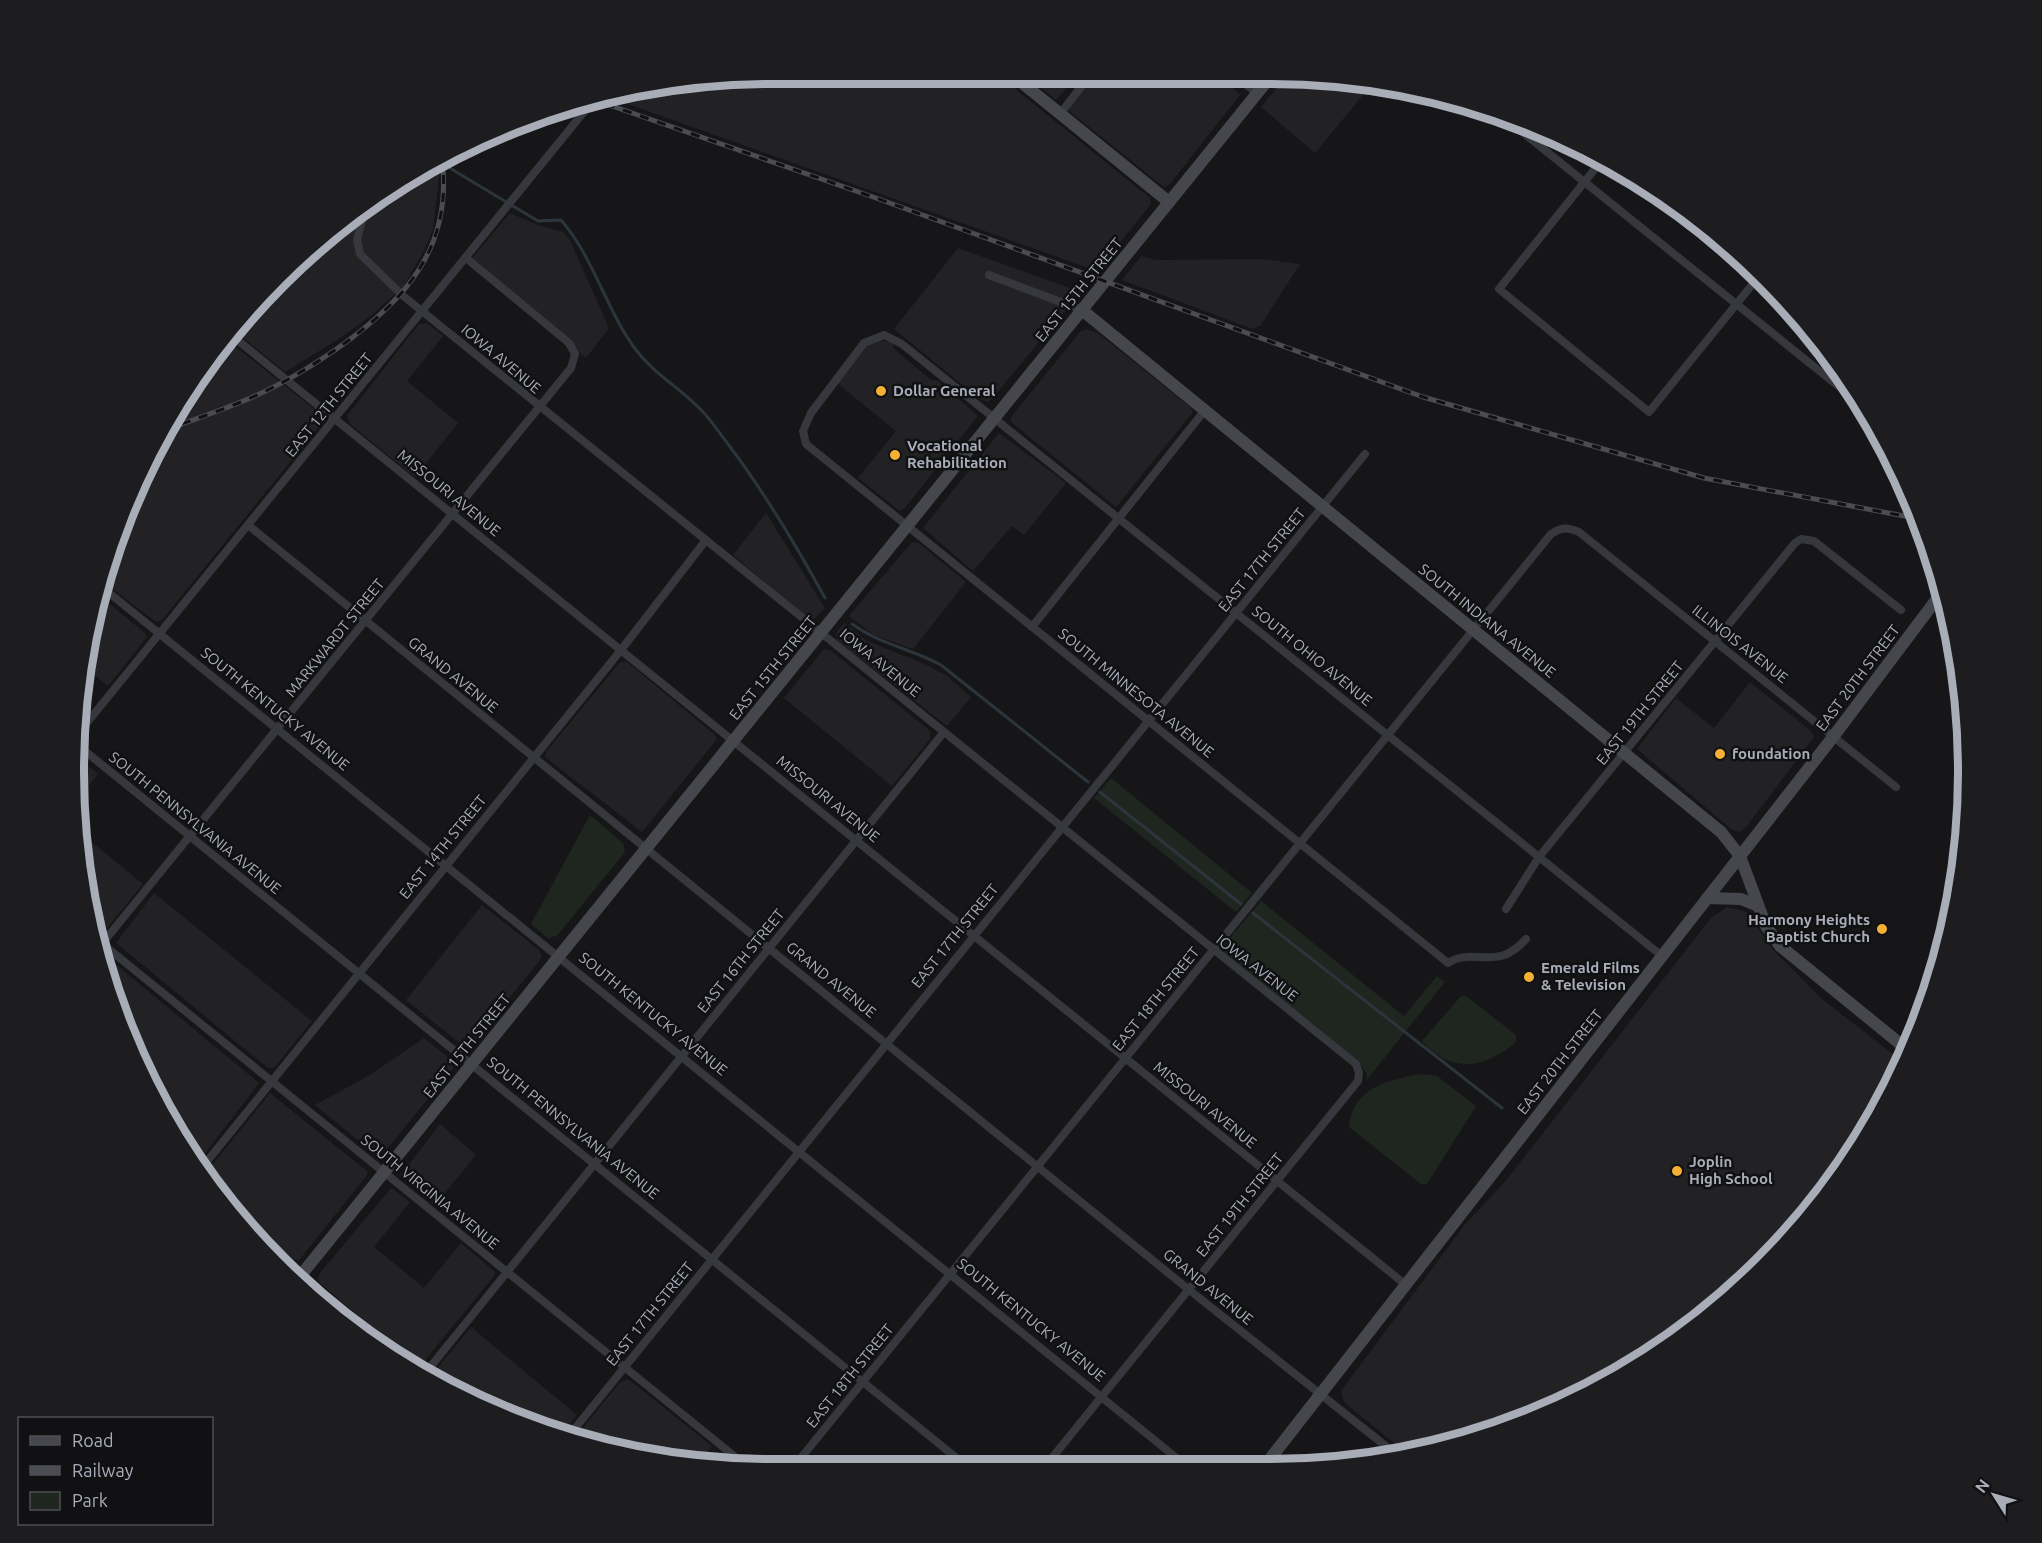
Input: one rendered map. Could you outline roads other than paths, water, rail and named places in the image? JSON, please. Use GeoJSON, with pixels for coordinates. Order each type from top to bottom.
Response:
{"type":"FeatureCollection","features":[{"type":"Feature","properties":{"kind":"main road"},"geometry":{"type":"LineString","coordinates":[[1023,84],[1169,202]]}},
{"type":"Feature","properties":{"kind":"main road","name":"EAST 15TH STREET"},"geometry":{"type":"LineString","coordinates":[[302,1274],[1264,84]]}},
{"type":"Feature","properties":{"kind":"main road","name":"SOUTH INDIANA AVENUE"},"geometry":{"type":"LineString","coordinates":[[1082,310],[1626,752],[1721,832],[1740,856],[1766,926],[1787,953],[1901,1045]]}},
{"type":"Feature","properties":{"kind":"main road","name":"EAST 20TH STREET"},"geometry":{"type":"LineString","coordinates":[[1270,1459],[1740,856],[1936,599]]}},
{"type":"Feature","properties":{"kind":"main road"},"geometry":{"type":"LineString","coordinates":[[1707,898],[1742,899],[1758,906]]}},
{"type":"Feature","properties":{"kind":"street"},"geometry":{"type":"LineString","coordinates":[[1060,114],[1083,84]]}},
{"type":"Feature","properties":{"kind":"street"},"geometry":{"type":"LineString","coordinates":[[1246,84],[1257,93]]}},
{"type":"Feature","properties":{"kind":"street","name":"EAST 12TH STREET"},"geometry":{"type":"LineString","coordinates":[[85,725],[586,109]]}},
{"type":"Feature","properties":{"kind":"street"},"geometry":{"type":"LineString","coordinates":[[1522,131],[1840,388]]}},
{"type":"Feature","properties":{"kind":"street"},"geometry":{"type":"LineString","coordinates":[[1597,167],[1499,289],[1649,412],[1755,283]]}},
{"type":"Feature","properties":{"kind":"street","name":"IOWA AVENUE"},"geometry":{"type":"LineString","coordinates":[[362,220],[357,240],[360,254],[422,311],[538,408],[706,540],[1356,1064],[1359,1073]]}},
{"type":"Feature","properties":{"kind":"street","name":"MARKWARDT STREET"},"geometry":{"type":"LineString","coordinates":[[105,939],[571,368],[575,354],[569,343],[466,258]]}},
{"type":"Feature","properties":{"kind":"street","name":"SOUTH INDIANA AVENUE"},"geometry":{"type":"LineString","coordinates":[[989,275],[1082,310]]}},
{"type":"Feature","properties":{"kind":"street","name":"SOUTH OHIO AVENUE"},"geometry":{"type":"LineString","coordinates":[[806,444],[803,431],[811,413],[864,343],[875,336],[887,335],[902,344],[995,418],[1662,956]]}},
{"type":"Feature","properties":{"kind":"street","name":"MISSOURI AVENUE"},"geometry":{"type":"LineString","coordinates":[[237,340],[975,934],[1406,1285]]}},
{"type":"Feature","properties":{"kind":"street"},"geometry":{"type":"LineString","coordinates":[[1032,627],[1205,410]]}},
{"type":"Feature","properties":{"kind":"street","name":"SOUTH MINNESOTA AVENUE"},"geometry":{"type":"LineString","coordinates":[[806,444],[1448,963],[1462,958],[1504,956],[1526,939]]}},
{"type":"Feature","properties":{"kind":"street","name":"EAST 17TH STREET"},"geometry":{"type":"LineString","coordinates":[[574,1430],[1365,454]]}},
{"type":"Feature","properties":{"kind":"street","name":"GRAND AVENUE"},"geometry":{"type":"LineString","coordinates":[[248,525],[1037,1167],[1389,1449]]}},
{"type":"Feature","properties":{"kind":"street","name":"EAST 18TH STREET"},"geometry":{"type":"LineString","coordinates":[[800,1459],[1551,534],[1564,528]]}},
{"type":"Feature","properties":{"kind":"street","name":"ILLINOIS AVENUE"},"geometry":{"type":"LineString","coordinates":[[1564,528],[1578,532],[1714,644],[1896,787]]}},
{"type":"Feature","properties":{"kind":"street","name":"EAST 19TH STREET"},"geometry":{"type":"LineString","coordinates":[[1506,909],[1539,857],[1714,644],[1789,548],[1801,539],[1814,541],[1901,610]]}},
{"type":"Feature","properties":{"kind":"street","name":"EAST 14TH STREET"},"geometry":{"type":"LineString","coordinates":[[206,1162],[621,650],[706,540]]}},
{"type":"Feature","properties":{"kind":"street","name":"SOUTH KENTUCKY AVENUE"},"geometry":{"type":"LineString","coordinates":[[108,592],[1179,1459]]}},
{"type":"Feature","properties":{"kind":"street","name":"EAST 16TH STREET"},"geometry":{"type":"LineString","coordinates":[[430,1368],[944,732]]}},
{"type":"Feature","properties":{"kind":"street","name":"SOUTH PENNSYLVANIA AVENUE"},"geometry":{"type":"LineString","coordinates":[[84,751],[958,1459]]}},
{"type":"Feature","properties":{"kind":"street","name":"SOUTH VIRGINIA AVENUE"},"geometry":{"type":"LineString","coordinates":[[107,948],[737,1458]]}},
{"type":"Feature","properties":{"kind":"street","name":"EAST 19TH STREET"},"geometry":{"type":"LineString","coordinates":[[1051,1459],[1358,1081],[1359,1073]]}},
{"type":"Feature","properties":{"kind":"waterway"},"geometry":{"type":"LineString","coordinates":[[446,166],[538,221],[561,220],[582,251],[616,318],[636,350],[713,423],[767,500],[825,598]]}},
{"type":"Feature","properties":{"kind":"waterway"},"geometry":{"type":"LineString","coordinates":[[852,624],[874,637],[941,665],[1088,782]]}},
{"type":"Feature","properties":{"kind":"waterway"},"geometry":{"type":"LineString","coordinates":[[1100,792],[1241,904]]}},
{"type":"Feature","properties":{"kind":"waterway"},"geometry":{"type":"LineString","coordinates":[[1253,913],[1502,1108]]}},
{"type":"Feature","properties":{"kind":"railway"},"geometry":{"type":"LineString","coordinates":[[606,104],[876,198],[1423,397],[1704,478],[1909,517]]}},
{"type":"Feature","properties":{"kind":"railway"},"geometry":{"type":"LineString","coordinates":[[178,426],[244,401],[287,380],[338,348],[384,311],[404,290],[420,268],[432,245],[440,219],[442,168]]}},
{"type":"Feature","properties":{"kind":"place","name":"Dollar General"},"geometry":{"type":"Point","coordinates":[881,391]}},
{"type":"Feature","properties":{"kind":"place","name":"Vocational Rehabilitation"},"geometry":{"type":"Point","coordinates":[895,455]}},
{"type":"Feature","properties":{"kind":"place","name":"foundation"},"geometry":{"type":"Point","coordinates":[1720,754]}},
{"type":"Feature","properties":{"kind":"place","name":"Harmony Heights Baptist Church"},"geometry":{"type":"Point","coordinates":[1882,929]}},
{"type":"Feature","properties":{"kind":"place","name":"Emerald Films & Television"},"geometry":{"type":"Point","coordinates":[1529,977]}},
{"type":"Feature","properties":{"kind":"place","name":"Joplin High School"},"geometry":{"type":"Point","coordinates":[1677,1171]}}]}
